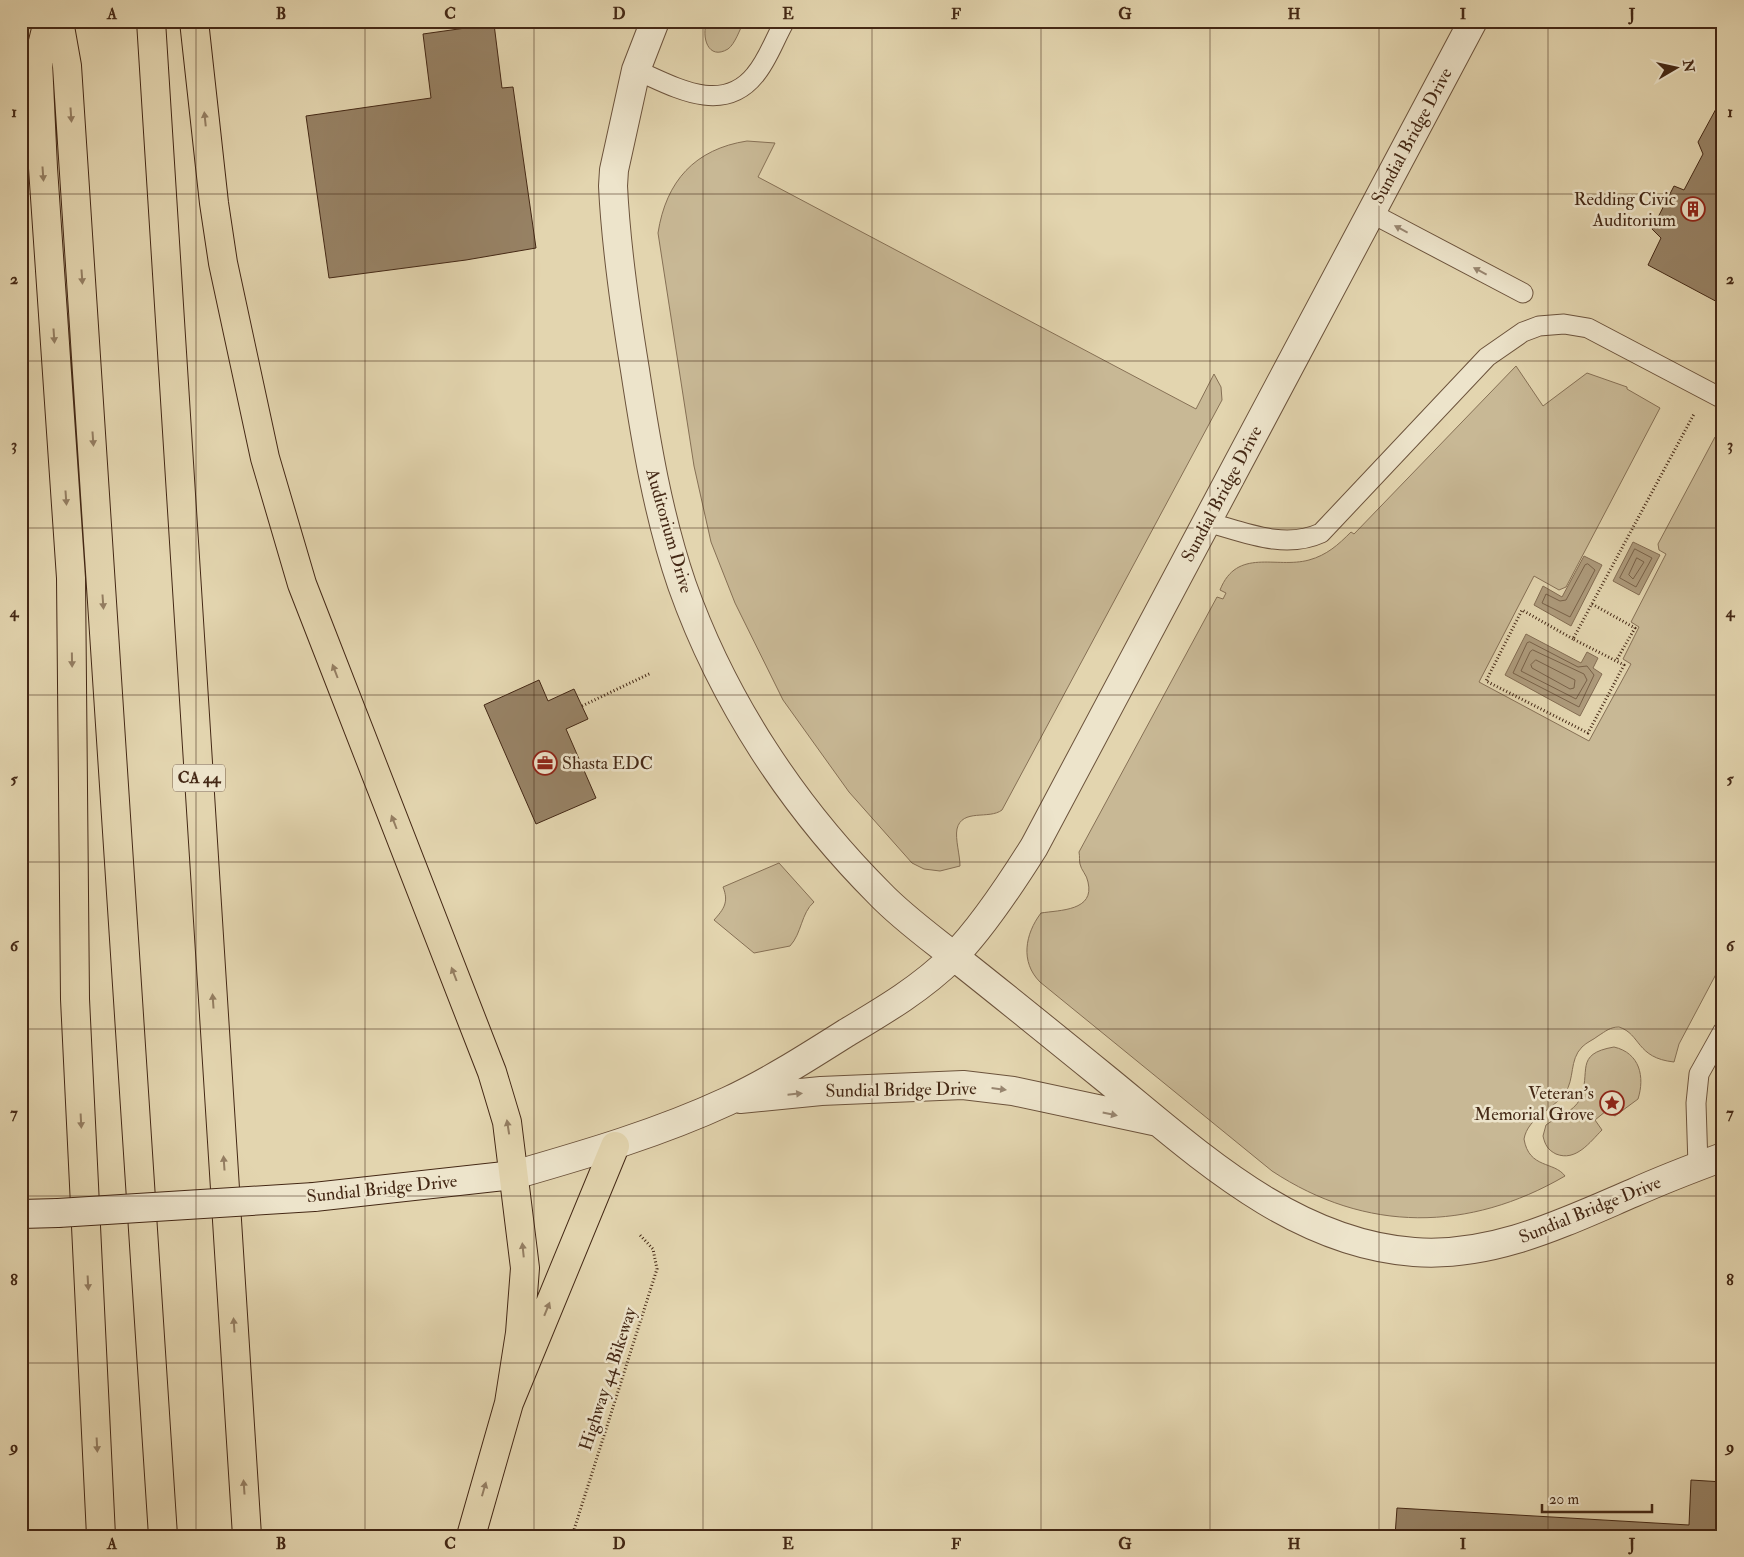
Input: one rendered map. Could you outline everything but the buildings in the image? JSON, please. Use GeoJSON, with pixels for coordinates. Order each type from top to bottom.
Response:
{"type":"FeatureCollection","features":[{"type":"Feature","properties":{"kind":"highway"},"geometry":{"type":"LineString","coordinates":[[48,21],[38,62],[43,168],[71,578],[75,999],[101,1536]]}},
{"type":"Feature","properties":{"kind":"highway"},"geometry":{"type":"LineString","coordinates":[[59,21],[68,76],[163,1536]]}},
{"type":"Feature","properties":{"kind":"highway","name":"CA 44"},"geometry":{"type":"LineString","coordinates":[[151,21],[247,1536]]}},
{"type":"Feature","properties":{"kind":"highway"},"geometry":{"type":"LineString","coordinates":[[194,21],[214,203],[223,264],[265,458],[302,584],[492,1072],[508,1122],[524,1268],[520,1333],[509,1403]]}},
{"type":"Feature","properties":{"kind":"highway"},"geometry":{"type":"LineString","coordinates":[[471,1536],[509,1403],[615,1146]]}},
{"type":"Feature","properties":{"kind":"street","name":"Auditorium Drive"},"geometry":{"type":"LineString","coordinates":[[655,21],[636,70],[614,170],[616,238],[648,452],[682,585],[728,693],[764,751],[800,802],[882,897],[954,956]]}},
{"type":"Feature","properties":{"kind":"street","name":"Sundial Bridge Drive"},"geometry":{"type":"LineString","coordinates":[[21,1214],[314,1197],[514,1175],[615,1146],[729,1100],[812,1054],[888,1008],[923,982],[954,956],[1014,879],[1034,847],[1473,21]]}},
{"type":"Feature","properties":{"kind":"street","name":"Sundial Bridge Drive"},"geometry":{"type":"LineString","coordinates":[[954,956],[1245,1188],[1289,1215],[1342,1238],[1392,1250],[1420,1253],[1492,1246],[1551,1229],[1710,1162]]}},
{"type":"Feature","properties":{"kind":"street","name":"Sundial Bridge Drive"},"geometry":{"type":"LineString","coordinates":[[729,1100],[821,1091],[964,1085],[1013,1091],[1160,1122]]}},
{"type":"Feature","properties":{"kind":"lane"},"geometry":{"type":"LineString","coordinates":[[636,70],[694,95],[715,96],[732,92],[756,74],[784,21]]}},
{"type":"Feature","properties":{"kind":"lane"},"geometry":{"type":"LineString","coordinates":[[1370,213],[1524,293]]}},
{"type":"Feature","properties":{"kind":"lane"},"geometry":{"type":"LineString","coordinates":[[1207,522],[1262,537],[1296,541],[1321,533],[1487,357],[1523,332],[1538,326],[1555,324],[1578,325],[1588,328],[1723,399]]}},
{"type":"Feature","properties":{"kind":"lane"},"geometry":{"type":"LineString","coordinates":[[1710,1162],[1696,1103],[1699,1074],[1723,1030]]}},
{"type":"Feature","properties":{"kind":"path"},"geometry":{"type":"LineString","coordinates":[[1573,638],[1696,409]]}},
{"type":"Feature","properties":{"kind":"path"},"geometry":{"type":"LineString","coordinates":[[1592,604],[1634,628],[1616,661]]}},
{"type":"Feature","properties":{"kind":"path"},"geometry":{"type":"LineString","coordinates":[[1522,610],[1573,638],[1624,665],[1588,733],[1486,681],[1522,610]]}},
{"type":"Feature","properties":{"kind":"path"},"geometry":{"type":"LineString","coordinates":[[582,706],[651,674]]}},
{"type":"Feature","properties":{"kind":"path","name":"Highway 44 Bikeway"},"geometry":{"type":"LineString","coordinates":[[572,1536],[657,1270],[653,1249],[639,1234]]}},
{"type":"Feature","properties":{"kind":"shaded area"},"geometry":{"type":"Polygon","coordinates":[[[707,21],[744,21],[731,47],[721,52],[715,52],[708,46],[706,40],[705,27],[707,21]]]}},
{"type":"Feature","properties":{"kind":"shaded area"},"geometry":{"type":"Polygon","coordinates":[[[747,141],[775,143],[758,177],[1196,409],[1214,374],[1221,387],[1222,400],[1002,810],[997,813],[970,816],[960,823],[957,829],[957,842],[960,866],[940,871],[924,869],[912,863],[849,792],[783,700],[735,603],[711,542],[694,466],[658,233],[668,198],[686,170],[712,151],[747,141]]]}},
{"type":"Feature","properties":{"kind":"shaded area"},"geometry":{"type":"Polygon","coordinates":[[[1516,366],[1543,406],[1587,373],[1627,387],[1627,389],[1660,408],[1566,587],[1559,590],[1534,576],[1479,682],[1589,741],[1631,664],[1623,659],[1639,627],[1631,622],[1666,554],[1659,550],[1658,544],[1715,437],[1723,441],[1723,961],[1679,1044],[1674,1062],[1652,1056],[1632,1035],[1619,1027],[1606,1031],[1582,1047],[1578,1052],[1565,1093],[1530,1125],[1524,1139],[1527,1149],[1536,1160],[1555,1168],[1565,1176],[1529,1194],[1492,1208],[1455,1215],[1418,1218],[1381,1215],[1344,1206],[1308,1191],[1272,1171],[1040,982],[1029,966],[1027,957],[1028,939],[1041,913],[1066,910],[1081,904],[1086,899],[1089,892],[1088,882],[1080,863],[1079,852],[1217,597],[1223,599],[1226,593],[1220,590],[1227,577],[1236,568],[1247,564],[1258,562],[1296,562],[1315,558],[1332,549],[1351,532],[1354,534],[1516,366]]]}},
{"type":"Feature","properties":{"kind":"shaded area"},"geometry":{"type":"Polygon","coordinates":[[[779,863],[814,902],[806,912],[797,935],[790,946],[754,953],[714,920],[724,905],[726,897],[723,887],[779,863]]]}},
{"type":"Feature","properties":{"kind":"shaded area"},"geometry":{"type":"Polygon","coordinates":[[[1614,1047],[1623,1050],[1635,1060],[1641,1082],[1638,1099],[1615,1116],[1606,1111],[1595,1120],[1602,1130],[1582,1150],[1570,1155],[1556,1154],[1549,1149],[1545,1142],[1543,1136],[1546,1125],[1577,1104],[1583,1089],[1588,1059],[1601,1050],[1614,1047]]]}},
{"type":"Feature","properties":{"kind":"water"},"geometry":{"type":"Polygon","coordinates":[[[1633,542],[1660,555],[1639,595],[1613,581],[1633,542]]]}},
{"type":"Feature","properties":{"kind":"water"},"geometry":{"type":"Polygon","coordinates":[[[1584,556],[1602,565],[1571,626],[1534,605],[1543,586],[1562,597],[1584,556]]]}},
{"type":"Feature","properties":{"kind":"water"},"geometry":{"type":"Polygon","coordinates":[[[1526,634],[1581,663],[1587,652],[1598,658],[1593,668],[1602,674],[1580,716],[1505,675],[1526,634]]]}},
{"type":"Feature","properties":{"kind":"place","name":"Redding Civic Auditorium"},"geometry":{"type":"Point","coordinates":[1693,209]}},
{"type":"Feature","properties":{"kind":"place","name":"Shasta EDC"},"geometry":{"type":"Point","coordinates":[545,763]}},
{"type":"Feature","properties":{"kind":"place","name":"Veteran's Memorial Grove"},"geometry":{"type":"Point","coordinates":[1612,1103]}}]}
